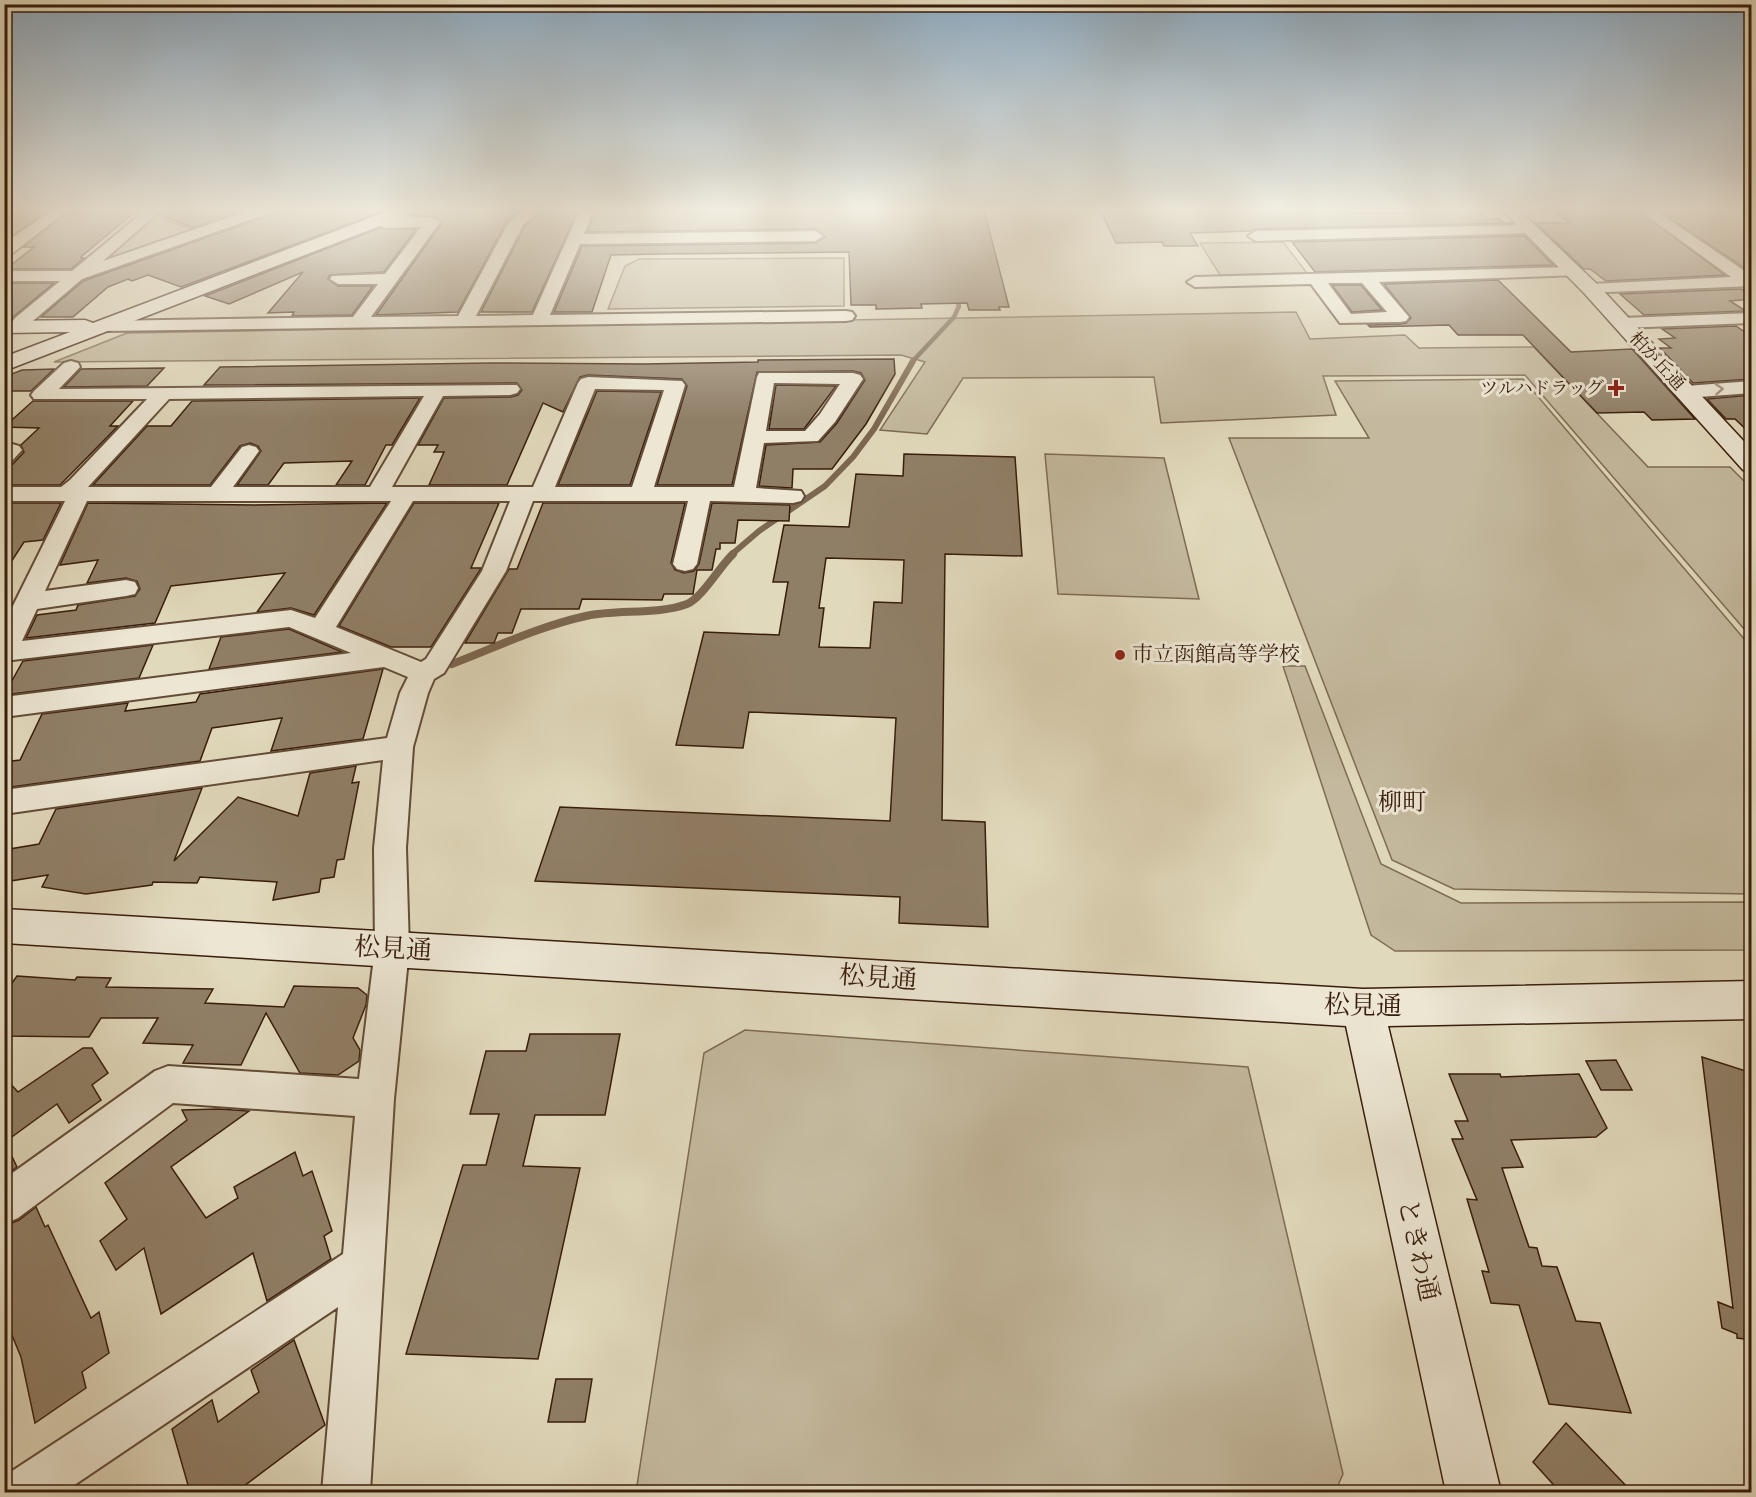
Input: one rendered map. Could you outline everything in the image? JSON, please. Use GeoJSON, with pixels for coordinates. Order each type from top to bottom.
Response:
{"type":"FeatureCollection","features":[{"type":"Feature","properties":{"kind":"street"},"geometry":{"type":"LineString","coordinates":[[13,324],[70,280]]}},
{"type":"Feature","properties":{"kind":"street"},"geometry":{"type":"LineString","coordinates":[[4,365],[222,280]]}},
{"type":"Feature","properties":{"kind":"street"},"geometry":{"type":"LineString","coordinates":[[358,323],[390,280]]}},
{"type":"Feature","properties":{"kind":"street"},"geometry":{"type":"LineString","coordinates":[[464,321],[486,280]]}},
{"type":"Feature","properties":{"kind":"street"},"geometry":{"type":"LineString","coordinates":[[539,320],[557,280]]}},
{"type":"Feature","properties":{"kind":"street"},"geometry":{"type":"LineString","coordinates":[[1195,282],[1281,280]]}},
{"type":"Feature","properties":{"kind":"street"},"geometry":{"type":"LineString","coordinates":[[1317,280],[1346,319],[1400,317],[1368,280]]}},
{"type":"Feature","properties":{"kind":"street","name":"柏が丘通"},"geometry":{"type":"LineString","coordinates":[[1582,280],[1752,465]]}},
{"type":"Feature","properties":{"kind":"street"},"geometry":{"type":"LineString","coordinates":[[1591,289],[1750,282]]}},
{"type":"Feature","properties":{"kind":"street"},"geometry":{"type":"LineString","coordinates":[[13,324],[104,326],[846,316]]}},
{"type":"Feature","properties":{"kind":"street"},"geometry":{"type":"LineString","coordinates":[[1622,323],[1752,318]]}},
{"type":"Feature","properties":{"kind":"street"},"geometry":{"type":"LineString","coordinates":[[71,367],[41,395],[510,389]]}},
{"type":"Feature","properties":{"kind":"street"},"geometry":{"type":"LineString","coordinates":[[346,1492],[375,1099],[392,949],[390,848],[399,747],[414,693],[423,673],[435,666],[494,571],[592,375],[675,385],[641,494]]}},
{"type":"Feature","properties":{"kind":"street"},"geometry":{"type":"LineString","coordinates":[[744,494],[766,377],[854,379],[828,418],[811,437],[755,437]]}},
{"type":"Feature","properties":{"kind":"street"},"geometry":{"type":"LineString","coordinates":[[1686,392],[1752,387]]}},
{"type":"Feature","properties":{"kind":"street"},"geometry":{"type":"LineString","coordinates":[[377,494],[437,390]]}},
{"type":"Feature","properties":{"kind":"street"},"geometry":{"type":"LineString","coordinates":[[70,494],[163,394]]}},
{"type":"Feature","properties":{"kind":"street"},"geometry":{"type":"LineString","coordinates":[[217,494],[249,451]]}},
{"type":"Feature","properties":{"kind":"street"},"geometry":{"type":"LineString","coordinates":[[4,494],[744,494],[793,496]]}},
{"type":"Feature","properties":{"kind":"street"},"geometry":{"type":"LineString","coordinates":[[70,494],[76,501],[17,609],[4,651],[291,618],[423,673]]}},
{"type":"Feature","properties":{"kind":"street"},"geometry":{"type":"LineString","coordinates":[[321,630],[406,494]]}},
{"type":"Feature","properties":{"kind":"street"},"geometry":{"type":"LineString","coordinates":[[685,564],[700,494]]}},
{"type":"Feature","properties":{"kind":"street"},"geometry":{"type":"LineString","coordinates":[[17,609],[126,588]]}},
{"type":"Feature","properties":{"kind":"street"},"geometry":{"type":"LineString","coordinates":[[4,707],[388,658]]}},
{"type":"Feature","properties":{"kind":"street"},"geometry":{"type":"LineString","coordinates":[[4,802],[399,747]]}},
{"type":"Feature","properties":{"kind":"street","name":"松見通"},"geometry":{"type":"LineString","coordinates":[[4,926],[1363,1008],[1752,1000]]}},
{"type":"Feature","properties":{"kind":"street","name":"ときわ通"},"geometry":{"type":"LineString","coordinates":[[1363,1008],[1473,1492]]}},
{"type":"Feature","properties":{"kind":"street"},"geometry":{"type":"LineString","coordinates":[[4,1204],[168,1084],[375,1099]]}},
{"type":"Feature","properties":{"kind":"street"},"geometry":{"type":"LineString","coordinates":[[23,1492],[361,1268]]}},
{"type":"Feature","properties":{"kind":"shaded area"},"geometry":{"type":"Polygon","coordinates":[[[620,280],[844,280],[844,306],[608,309],[620,280]]]}},
{"type":"Feature","properties":{"kind":"shaded area"},"geometry":{"type":"Polygon","coordinates":[[[1296,312],[1310,339],[1405,335],[1419,348],[1534,347],[1648,467],[1730,467],[1751,488],[1751,637],[1525,375],[1323,376],[1336,415],[1161,423],[1154,377],[963,378],[927,434],[880,430],[925,362],[901,355],[54,362],[127,333],[1296,312]]]}},
{"type":"Feature","properties":{"kind":"shaded area"},"geometry":{"type":"Polygon","coordinates":[[[1523,379],[1751,647],[1751,894],[1454,889],[1392,860],[1229,438],[1369,438],[1335,381],[1523,379]]]}},
{"type":"Feature","properties":{"kind":"shaded area"},"geometry":{"type":"Polygon","coordinates":[[[1045,454],[1164,458],[1199,599],[1058,594],[1045,454]]]}},
{"type":"Feature","properties":{"kind":"shaded area"},"geometry":{"type":"Polygon","coordinates":[[[1283,666],[1305,666],[1381,864],[1461,903],[1751,902],[1751,950],[1395,951],[1371,935],[1283,666]]]}},
{"type":"Feature","properties":{"kind":"shaded area"},"geometry":{"type":"Polygon","coordinates":[[[745,1030],[1248,1067],[1343,1474],[1335,1492],[636,1492],[704,1053],[745,1030]]]}},
{"type":"Feature","properties":{"kind":"building"},"geometry":{"type":"Polygon","coordinates":[[[126,280],[108,287],[73,317],[41,317],[83,281],[126,280]]]}},
{"type":"Feature","properties":{"kind":"building"},"geometry":{"type":"Polygon","coordinates":[[[161,280],[200,280],[181,287],[161,280]]]}},
{"type":"Feature","properties":{"kind":"building"},"geometry":{"type":"Polygon","coordinates":[[[247,280],[285,280],[229,304],[205,296],[247,280]]]}},
{"type":"Feature","properties":{"kind":"building"},"geometry":{"type":"Polygon","coordinates":[[[296,280],[329,280],[338,286],[373,286],[352,315],[292,316],[294,312],[268,313],[296,280]]]}},
{"type":"Feature","properties":{"kind":"building"},"geometry":{"type":"Polygon","coordinates":[[[401,280],[475,280],[458,312],[376,315],[401,280]]]}},
{"type":"Feature","properties":{"kind":"building"},"geometry":{"type":"Polygon","coordinates":[[[497,280],[546,280],[532,312],[481,312],[497,280]]]}},
{"type":"Feature","properties":{"kind":"building"},"geometry":{"type":"Polygon","coordinates":[[[568,280],[603,280],[592,312],[554,312],[568,280]]]}},
{"type":"Feature","properties":{"kind":"building"},"geometry":{"type":"Polygon","coordinates":[[[850,280],[1002,280],[1009,307],[999,307],[1000,310],[969,310],[967,303],[921,304],[922,308],[876,309],[876,305],[851,305],[850,280]]]}},
{"type":"Feature","properties":{"kind":"building"},"geometry":{"type":"Polygon","coordinates":[[[1498,280],[1571,352],[1632,349],[1695,419],[1652,420],[1644,412],[1597,413],[1523,335],[1458,335],[1449,325],[1370,327],[1368,325],[1400,324],[1406,323],[1411,318],[1384,284],[1498,280]]]}},
{"type":"Feature","properties":{"kind":"building"},"geometry":{"type":"Polygon","coordinates":[[[4,283],[54,283],[13,317],[4,317],[4,283]]]}},
{"type":"Feature","properties":{"kind":"building"},"geometry":{"type":"Polygon","coordinates":[[[1332,285],[1361,285],[1382,310],[1352,312],[1332,285]]]}},
{"type":"Feature","properties":{"kind":"building"},"geometry":{"type":"Polygon","coordinates":[[[1741,289],[1752,295],[1752,299],[1730,301],[1746,311],[1644,315],[1620,294],[1741,289]]]}},
{"type":"Feature","properties":{"kind":"building"},"geometry":{"type":"Polygon","coordinates":[[[1736,326],[1752,337],[1752,379],[1693,383],[1660,348],[1671,348],[1659,339],[1675,338],[1662,329],[1736,326]]]}},
{"type":"Feature","properties":{"kind":"building"},"geometry":{"type":"Polygon","coordinates":[[[894,359],[895,374],[866,424],[832,469],[793,469],[792,488],[759,486],[766,445],[820,442],[837,423],[865,380],[861,373],[853,371],[757,372],[732,485],[657,485],[687,386],[682,379],[588,375],[580,377],[563,412],[543,403],[507,485],[429,485],[444,452],[434,452],[438,445],[418,445],[444,398],[511,397],[518,395],[522,390],[517,383],[204,385],[220,367],[491,363],[644,364],[894,359]]]}},
{"type":"Feature","properties":{"kind":"building"},"geometry":{"type":"Polygon","coordinates":[[[164,368],[147,386],[64,387],[81,369],[164,368]]]}},
{"type":"Feature","properties":{"kind":"building"},"geometry":{"type":"Polygon","coordinates":[[[54,369],[31,391],[4,391],[4,377],[22,370],[54,369]]]}},
{"type":"Feature","properties":{"kind":"building"},"geometry":{"type":"Polygon","coordinates":[[[776,385],[836,386],[804,429],[769,429],[776,385]]]}},
{"type":"Feature","properties":{"kind":"building"},"geometry":{"type":"Polygon","coordinates":[[[597,391],[661,392],[630,485],[558,485],[597,391]]]}},
{"type":"Feature","properties":{"kind":"building"},"geometry":{"type":"Polygon","coordinates":[[[1752,395],[1752,435],[1735,419],[1726,419],[1707,399],[1752,395]]]}},
{"type":"Feature","properties":{"kind":"building"},"geometry":{"type":"Polygon","coordinates":[[[420,398],[392,445],[386,445],[365,485],[336,485],[352,461],[284,463],[268,485],[237,485],[261,451],[258,446],[250,443],[240,446],[210,485],[93,485],[147,426],[171,426],[192,401],[420,398]]]}},
{"type":"Feature","properties":{"kind":"building"},"geometry":{"type":"Polygon","coordinates":[[[33,401],[133,401],[110,426],[118,426],[60,485],[4,485],[4,466],[13,464],[24,452],[21,445],[39,428],[4,427],[33,401]]]}},
{"type":"Feature","properties":{"kind":"building"},"geometry":{"type":"Polygon","coordinates":[[[904,454],[1015,457],[1022,556],[945,554],[942,820],[985,822],[988,927],[899,923],[900,897],[535,881],[560,807],[890,821],[896,718],[749,712],[743,748],[676,745],[704,632],[779,635],[788,582],[773,582],[784,525],[849,527],[856,474],[903,476],[904,454]],[[826,558],[819,608],[824,608],[819,647],[870,648],[874,602],[902,603],[904,560],[826,558]]]}},
{"type":"Feature","properties":{"kind":"building"},"geometry":{"type":"Polygon","coordinates":[[[4,503],[61,503],[43,540],[24,542],[4,573],[4,503]]]}},
{"type":"Feature","properties":{"kind":"building"},"geometry":{"type":"Polygon","coordinates":[[[88,503],[254,505],[387,503],[314,615],[291,608],[257,612],[285,573],[171,586],[155,623],[26,638],[37,615],[76,610],[78,605],[135,596],[140,589],[137,581],[126,578],[87,583],[98,560],[60,565],[88,503]]]}},
{"type":"Feature","properties":{"kind":"building"},"geometry":{"type":"Polygon","coordinates":[[[414,503],[499,503],[471,568],[481,568],[431,647],[391,647],[339,626],[414,503]]]}},
{"type":"Feature","properties":{"kind":"building"},"geometry":{"type":"Polygon","coordinates":[[[543,503],[685,503],[671,563],[675,570],[684,573],[694,571],[699,564],[712,503],[790,505],[789,521],[738,520],[735,543],[720,543],[720,549],[716,549],[712,570],[697,570],[693,594],[664,594],[662,600],[582,599],[579,609],[521,609],[512,633],[498,633],[494,643],[465,643],[509,569],[517,569],[543,503]]]}},
{"type":"Feature","properties":{"kind":"building"},"geometry":{"type":"Polygon","coordinates":[[[289,629],[342,652],[209,669],[221,637],[289,629]]]}},
{"type":"Feature","properties":{"kind":"building"},"geometry":{"type":"Polygon","coordinates":[[[153,645],[139,678],[4,695],[23,661],[153,645]]]}},
{"type":"Feature","properties":{"kind":"building"},"geometry":{"type":"Polygon","coordinates":[[[383,669],[363,739],[271,751],[282,718],[212,728],[200,761],[4,788],[4,762],[20,760],[42,714],[128,703],[125,711],[196,702],[200,694],[383,669]]]}},
{"type":"Feature","properties":{"kind":"building"},"geometry":{"type":"Polygon","coordinates":[[[356,766],[352,783],[359,782],[344,859],[337,860],[334,877],[321,879],[319,892],[273,900],[277,882],[200,877],[197,883],[153,882],[152,885],[86,894],[42,887],[48,875],[4,882],[4,850],[39,844],[56,809],[202,788],[174,861],[238,797],[298,816],[310,773],[356,766]]]}},
{"type":"Feature","properties":{"kind":"building"},"geometry":{"type":"Polygon","coordinates":[[[17,976],[75,980],[77,977],[111,978],[106,987],[213,989],[205,1003],[284,1007],[294,986],[358,988],[367,995],[366,1005],[353,1038],[360,1050],[359,1061],[338,1075],[300,1073],[266,1013],[241,1065],[183,1063],[193,1045],[143,1043],[158,1018],[101,1018],[89,1037],[4,1036],[4,994],[17,976]]]}},
{"type":"Feature","properties":{"kind":"building"},"geometry":{"type":"Polygon","coordinates":[[[530,1034],[620,1034],[605,1115],[535,1115],[523,1166],[580,1168],[538,1359],[406,1354],[463,1165],[486,1165],[499,1114],[470,1114],[486,1051],[526,1051],[530,1034]]]}},
{"type":"Feature","properties":{"kind":"building"},"geometry":{"type":"Polygon","coordinates":[[[83,1048],[92,1048],[108,1073],[92,1085],[101,1100],[69,1123],[57,1104],[5,1142],[17,1167],[4,1176],[4,1077],[18,1092],[83,1048]]]}},
{"type":"Feature","properties":{"kind":"building"},"geometry":{"type":"Polygon","coordinates":[[[1702,1057],[1752,1073],[1752,1340],[1737,1338],[1737,1334],[1722,1328],[1718,1302],[1733,1308],[1702,1057]]]}},
{"type":"Feature","properties":{"kind":"building"},"geometry":{"type":"Polygon","coordinates":[[[1616,1060],[1632,1090],[1601,1090],[1586,1061],[1616,1060]]]}},
{"type":"Feature","properties":{"kind":"building"},"geometry":{"type":"Polygon","coordinates":[[[1449,1074],[1500,1074],[1501,1077],[1579,1074],[1607,1128],[1596,1137],[1511,1140],[1523,1167],[1502,1168],[1529,1247],[1537,1248],[1542,1266],[1557,1267],[1576,1321],[1600,1323],[1631,1413],[1549,1404],[1519,1305],[1491,1303],[1482,1271],[1489,1272],[1467,1199],[1477,1200],[1452,1139],[1463,1139],[1455,1121],[1468,1121],[1449,1074]]]}},
{"type":"Feature","properties":{"kind":"building"},"geometry":{"type":"Polygon","coordinates":[[[182,1110],[249,1111],[171,1167],[206,1218],[238,1198],[234,1187],[295,1152],[303,1176],[312,1171],[332,1231],[324,1236],[331,1259],[267,1301],[253,1253],[161,1314],[144,1248],[116,1270],[100,1241],[127,1219],[105,1183],[187,1120],[182,1110]]]}},
{"type":"Feature","properties":{"kind":"building"},"geometry":{"type":"Polygon","coordinates":[[[36,1207],[45,1227],[48,1225],[91,1318],[99,1312],[109,1353],[82,1372],[86,1388],[35,1423],[21,1357],[4,1316],[4,1226],[19,1220],[36,1207]]]}},
{"type":"Feature","properties":{"kind":"building"},"geometry":{"type":"Polygon","coordinates":[[[294,1340],[325,1425],[236,1492],[190,1492],[172,1429],[212,1400],[218,1422],[259,1392],[251,1370],[294,1340]]]}},
{"type":"Feature","properties":{"kind":"building"},"geometry":{"type":"Polygon","coordinates":[[[556,1379],[592,1379],[585,1422],[548,1422],[556,1379]]]}},
{"type":"Feature","properties":{"kind":"building"},"geometry":{"type":"Polygon","coordinates":[[[1566,1423],[1632,1492],[1560,1492],[1533,1462],[1566,1423]]]}},
{"type":"Feature","properties":{"kind":"waterway"},"geometry":{"type":"LineString","coordinates":[[911,363],[954,317],[959,306],[954,294]]}},
{"type":"Feature","properties":{"kind":"waterway"},"geometry":{"type":"LineString","coordinates":[[731,555],[759,531],[825,486],[853,457],[874,429],[913,361]]}},
{"type":"Feature","properties":{"kind":"waterway"},"geometry":{"type":"LineString","coordinates":[[452,664],[569,620],[598,614],[663,610],[687,604],[705,589],[733,554]]}},
{"type":"Feature","properties":{"kind":"place","name":"ツルハドラッグ"},"geometry":{"type":"Point","coordinates":[1616,388]}},
{"type":"Feature","properties":{"kind":"place","name":"市立函館高等学校"},"geometry":{"type":"Point","coordinates":[1120,655]}},
{"type":"Feature","properties":{"kind":"district","name":"柳町"},"geometry":{"type":"Point","coordinates":[1402,803]}}]}
